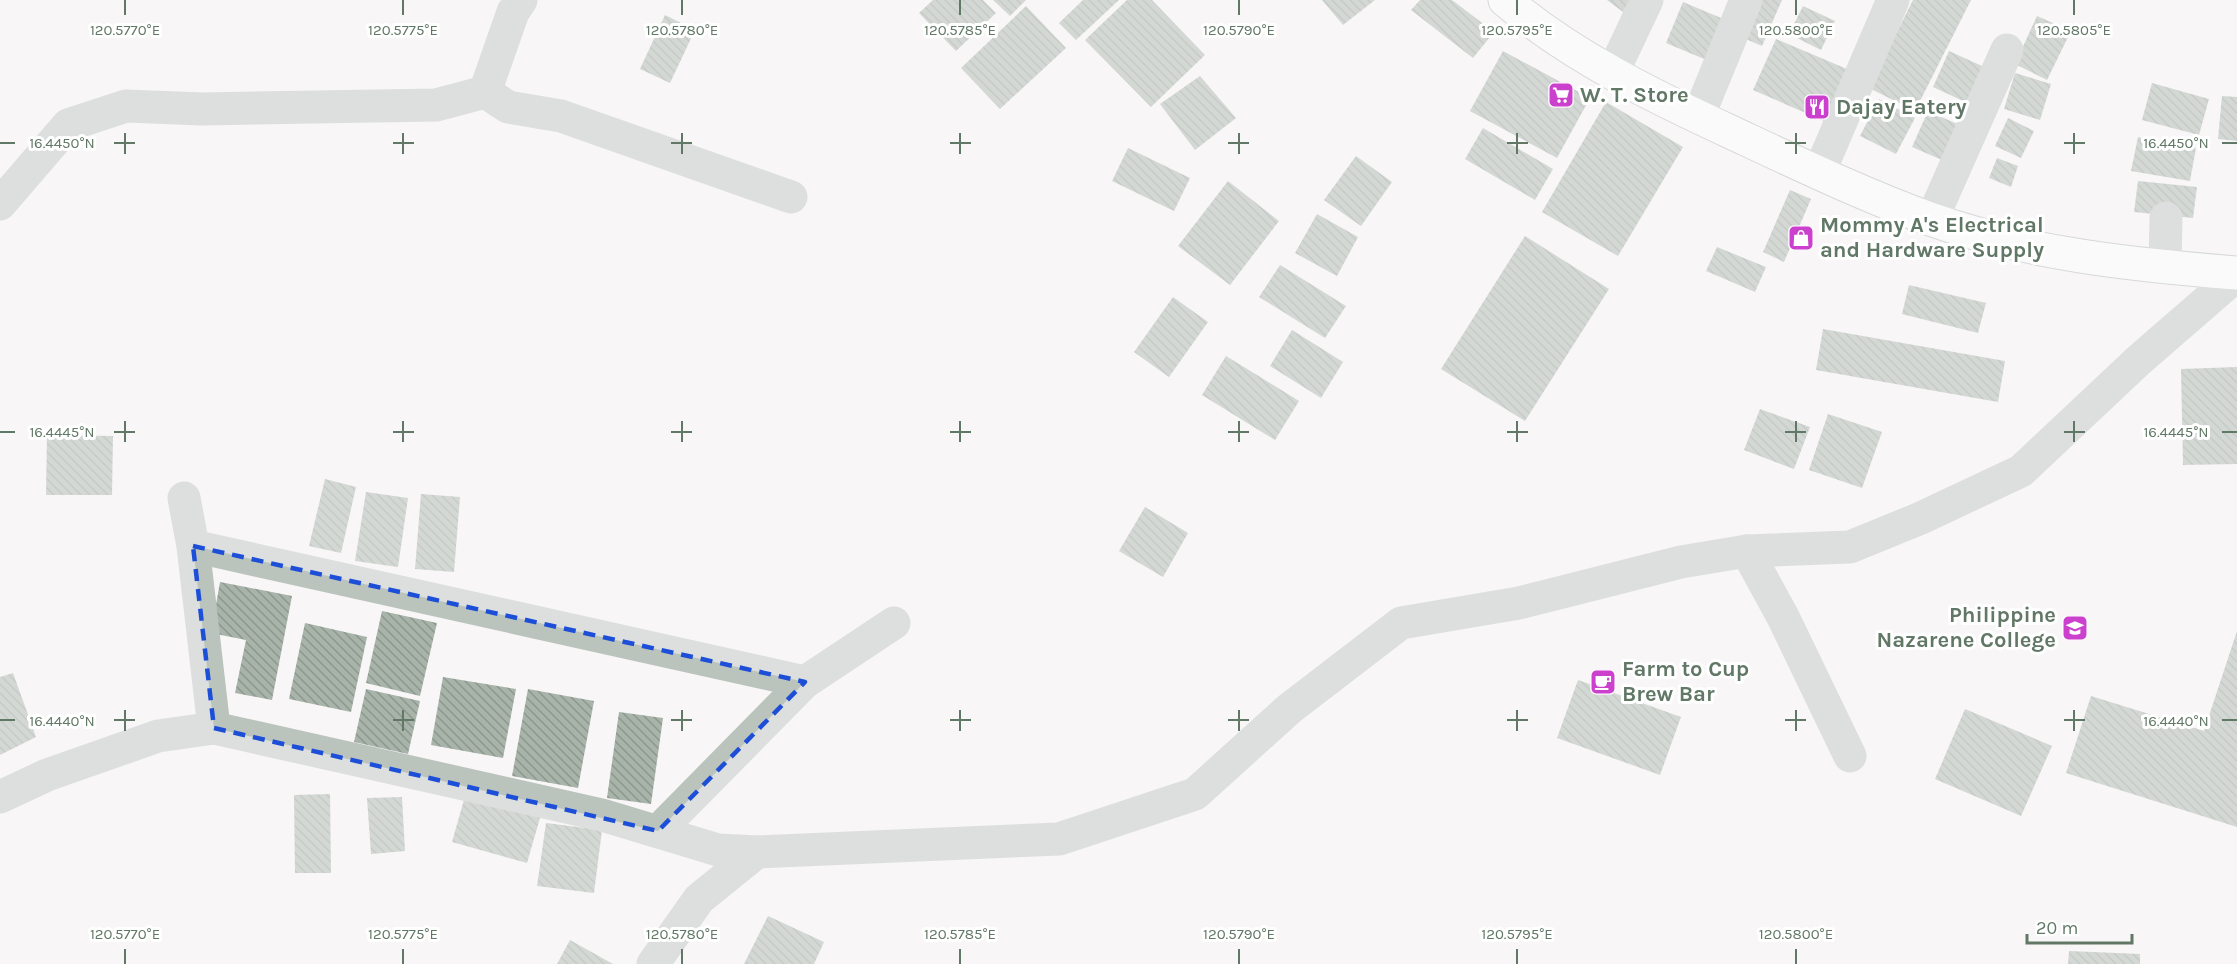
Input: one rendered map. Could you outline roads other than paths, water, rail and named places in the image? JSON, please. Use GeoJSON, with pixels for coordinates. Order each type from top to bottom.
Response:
{"type":"FeatureCollection","features":[{"type":"Feature","properties":{"kind":"main road"},"geometry":{"type":"LineString","coordinates":[[1504,0],[1571,47],[1698,117],[1819,173],[1932,219],[2046,250],[2099,260],[2237,274]]}},
{"type":"Feature","properties":{"kind":"street"},"geometry":{"type":"LineString","coordinates":[[485,92],[513,12],[521,0]]}},
{"type":"Feature","properties":{"kind":"street"},"geometry":{"type":"LineString","coordinates":[[1613,72],[1647,0]]}},
{"type":"Feature","properties":{"kind":"street"},"geometry":{"type":"LineString","coordinates":[[1698,117],[1746,0]]}},
{"type":"Feature","properties":{"kind":"street"},"geometry":{"type":"LineString","coordinates":[[1819,173],[1893,0]]}},
{"type":"Feature","properties":{"kind":"street"},"geometry":{"type":"LineString","coordinates":[[1932,219],[2007,50]]}},
{"type":"Feature","properties":{"kind":"street"},"geometry":{"type":"LineString","coordinates":[[0,204],[68,125],[126,106],[202,109],[436,105],[485,92],[508,107],[561,116],[791,197]]}},
{"type":"Feature","properties":{"kind":"street"},"geometry":{"type":"LineString","coordinates":[[2165,267],[2166,218]]}},
{"type":"Feature","properties":{"kind":"street"},"geometry":{"type":"LineString","coordinates":[[0,797],[47,775],[159,736],[214,728],[602,815],[718,850],[757,852],[1059,839],[1195,794],[1289,710],[1401,623],[1519,603],[1681,562],[1747,551],[1850,547],[1922,518],[2021,471],[2139,360],[2237,274]]}},
{"type":"Feature","properties":{"kind":"street"},"geometry":{"type":"LineString","coordinates":[[184,498],[193,546],[214,728]]}},
{"type":"Feature","properties":{"kind":"street"},"geometry":{"type":"LineString","coordinates":[[193,546],[805,682]]}},
{"type":"Feature","properties":{"kind":"street"},"geometry":{"type":"LineString","coordinates":[[1747,551],[1783,616],[1850,756]]}},
{"type":"Feature","properties":{"kind":"street"},"geometry":{"type":"LineString","coordinates":[[658,831],[805,682],[894,623]]}},
{"type":"Feature","properties":{"kind":"street"},"geometry":{"type":"LineString","coordinates":[[653,964],[699,899],[757,852]]}},
{"type":"Feature","properties":{"kind":"place","name":"W. T. Store"},"geometry":{"type":"Point","coordinates":[1561,95]}},
{"type":"Feature","properties":{"kind":"place","name":"Dajay Eatery"},"geometry":{"type":"Point","coordinates":[1817,107]}},
{"type":"Feature","properties":{"kind":"place","name":"Mommy A's Electrical and Hardware Supply"},"geometry":{"type":"Point","coordinates":[1801,238]}},
{"type":"Feature","properties":{"kind":"place","name":"Philippine Nazarene College"},"geometry":{"type":"Point","coordinates":[2075,628]}},
{"type":"Feature","properties":{"kind":"place","name":"Farm to Cup Brew Bar"},"geometry":{"type":"Point","coordinates":[1603,682]}}]}
